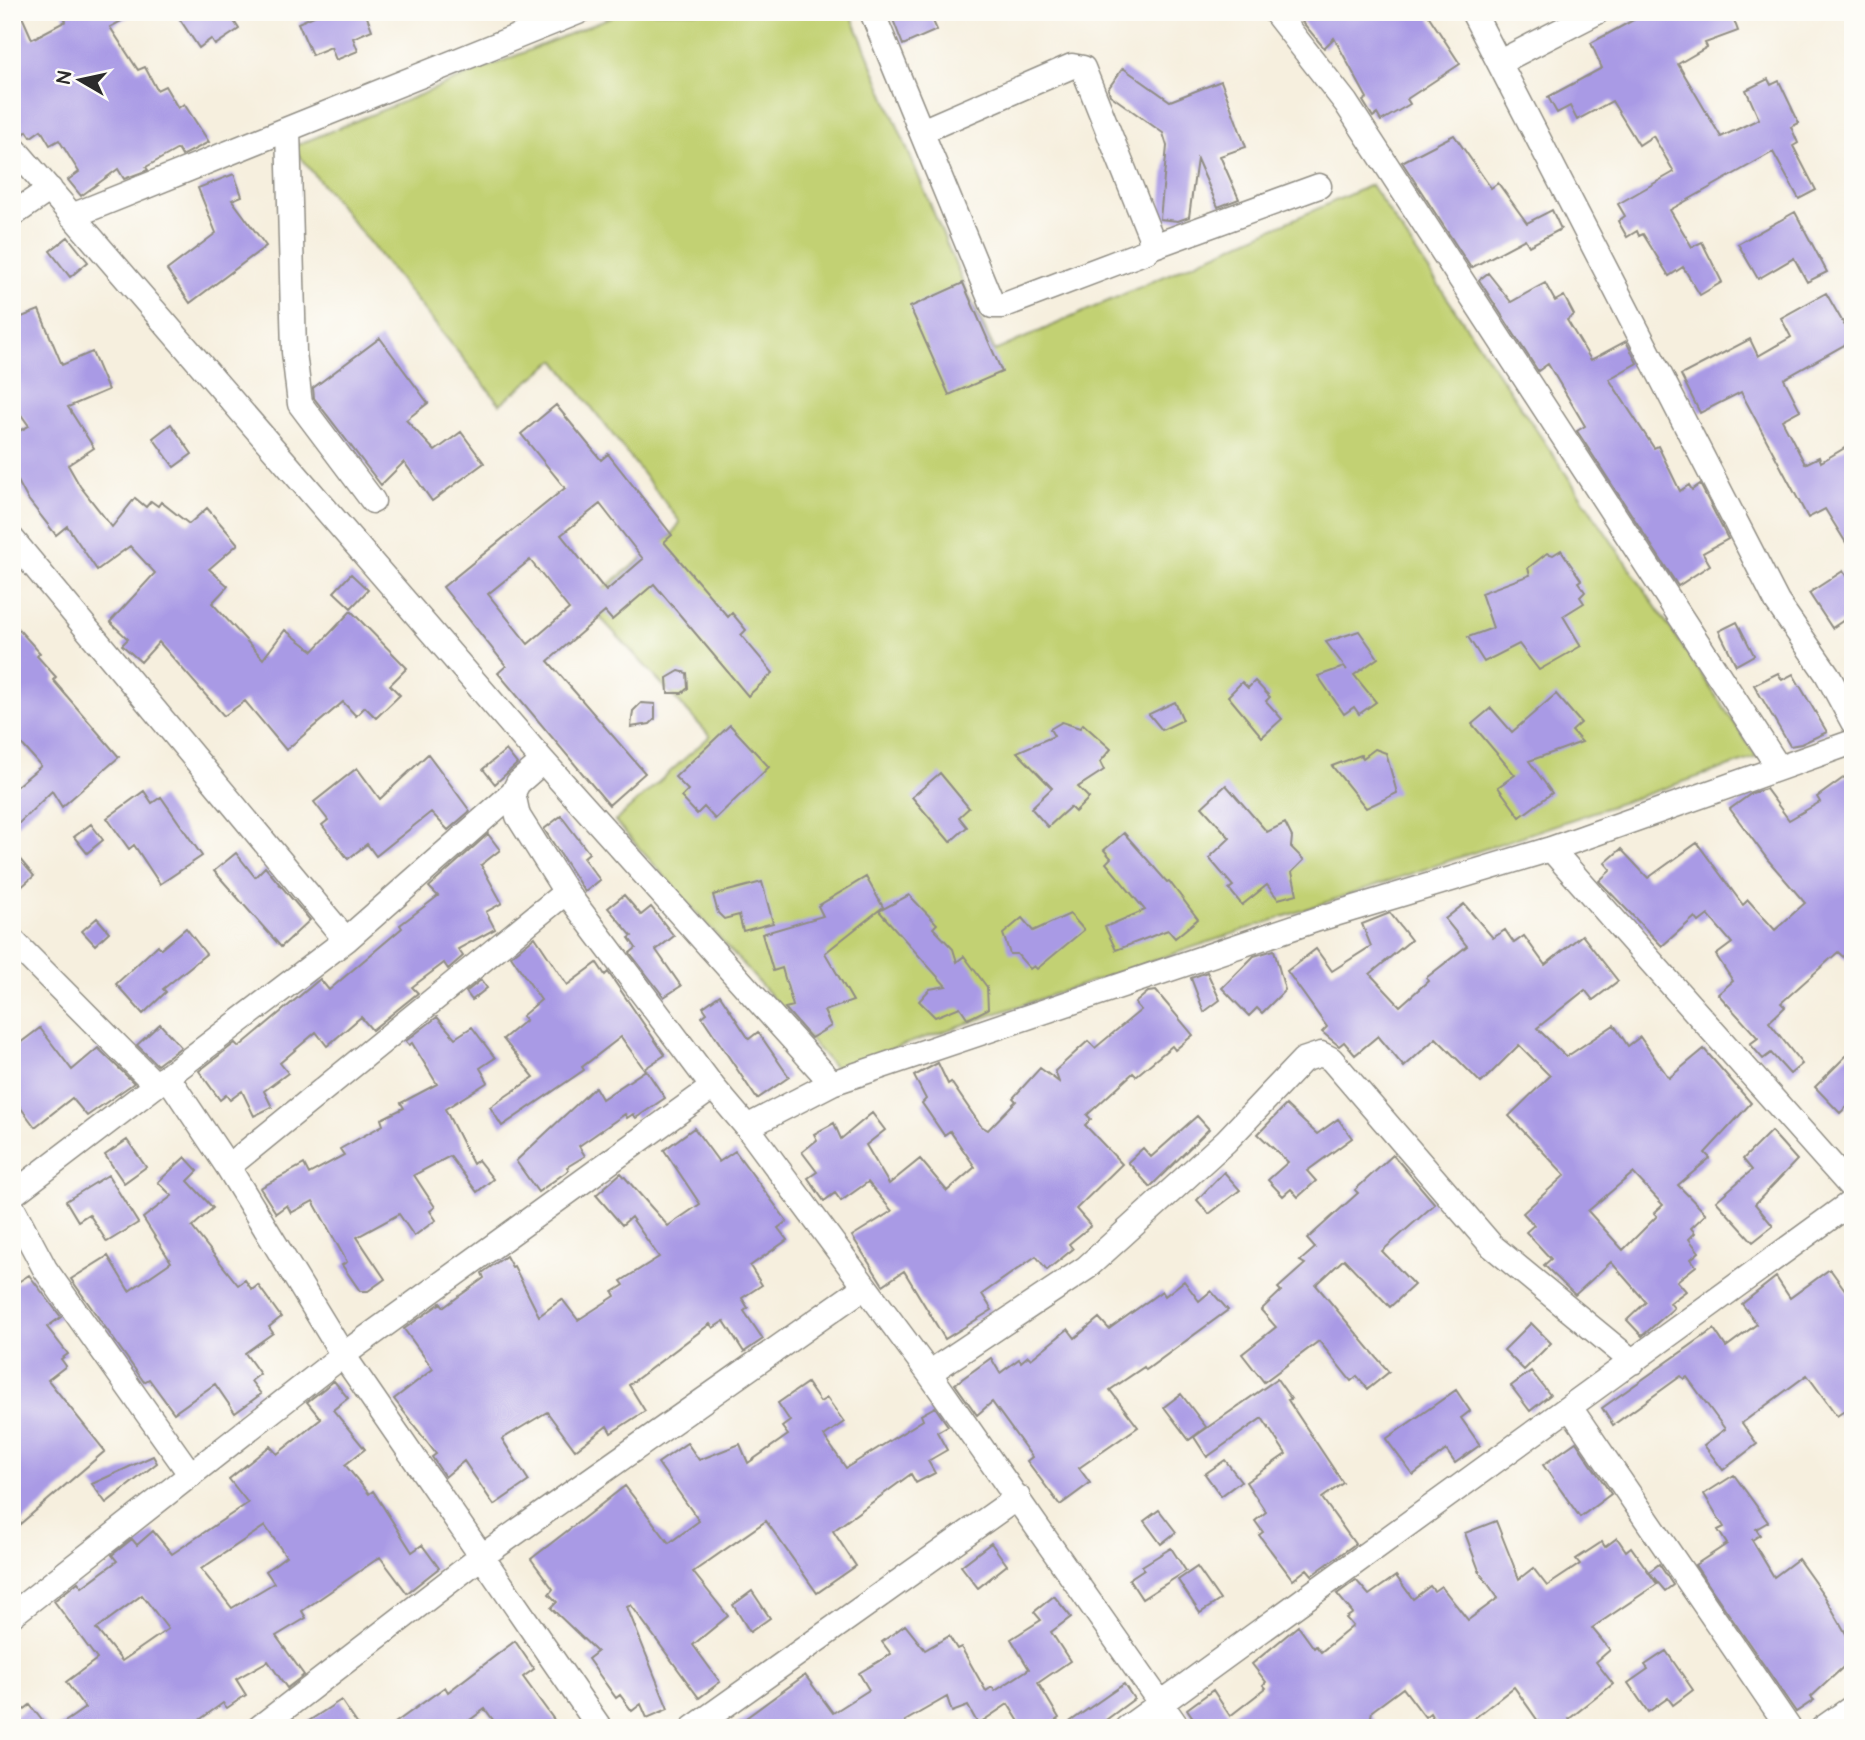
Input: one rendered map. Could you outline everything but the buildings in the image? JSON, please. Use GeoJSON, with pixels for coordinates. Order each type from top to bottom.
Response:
{"type":"FeatureCollection","features":[{"type":"Feature","properties":{"kind":"street"},"geometry":{"type":"LineString","coordinates":[[72,216],[578,12]]}},
{"type":"Feature","properties":{"kind":"street"},"geometry":{"type":"LineString","coordinates":[[872,12],[993,306],[1002,306],[1151,247],[1319,186]]}},
{"type":"Feature","properties":{"kind":"street"},"geometry":{"type":"LineString","coordinates":[[1275,12],[1346,103],[1779,768]]}},
{"type":"Feature","properties":{"kind":"street"},"geometry":{"type":"LineString","coordinates":[[1473,12],[1777,602],[1827,674],[1853,722]]}},
{"type":"Feature","properties":{"kind":"street"},"geometry":{"type":"LineString","coordinates":[[1500,62],[1597,12]]}},
{"type":"Feature","properties":{"kind":"street"},"geometry":{"type":"LineString","coordinates":[[922,131],[1072,66],[1083,68],[1150,235],[1151,247]]}},
{"type":"Feature","properties":{"kind":"street"},"geometry":{"type":"LineString","coordinates":[[288,130],[295,352],[300,404],[373,501]]}},
{"type":"Feature","properties":{"kind":"street"},"geometry":{"type":"LineString","coordinates":[[12,146],[543,761],[832,1083]]}},
{"type":"Feature","properties":{"kind":"street"},"geometry":{"type":"LineString","coordinates":[[12,215],[50,189]]}},
{"type":"Feature","properties":{"kind":"street"},"geometry":{"type":"LineString","coordinates":[[12,539],[346,940]]}},
{"type":"Feature","properties":{"kind":"street"},"geometry":{"type":"LineString","coordinates":[[747,1127],[832,1083],[1318,919],[1551,849],[1853,742]]}},
{"type":"Feature","properties":{"kind":"street"},"geometry":{"type":"LineString","coordinates":[[12,1195],[346,940],[513,793],[518,783],[543,761]]}},
{"type":"Feature","properties":{"kind":"street"},"geometry":{"type":"LineString","coordinates":[[513,793],[518,817],[566,891],[713,1087],[747,1127],[863,1288],[929,1373],[1178,1728]]}},
{"type":"Feature","properties":{"kind":"street"},"geometry":{"type":"LineString","coordinates":[[1551,849],[1853,1189]]}},
{"type":"Feature","properties":{"kind":"street"},"geometry":{"type":"LineString","coordinates":[[228,1167],[566,891]]}},
{"type":"Feature","properties":{"kind":"street"},"geometry":{"type":"LineString","coordinates":[[12,940],[162,1080],[228,1167],[343,1355],[600,1728]]}},
{"type":"Feature","properties":{"kind":"street"},"geometry":{"type":"LineString","coordinates":[[929,1373],[1086,1268],[1226,1141],[1303,1060],[1321,1054],[1331,1059],[1492,1246],[1633,1362]]}},
{"type":"Feature","properties":{"kind":"street"},"geometry":{"type":"LineString","coordinates":[[12,1615],[343,1355],[713,1087]]}},
{"type":"Feature","properties":{"kind":"street"},"geometry":{"type":"LineString","coordinates":[[1127,1728],[1571,1409],[1853,1201]]}},
{"type":"Feature","properties":{"kind":"street"},"geometry":{"type":"LineString","coordinates":[[12,1207],[45,1269],[191,1475]]}},
{"type":"Feature","properties":{"kind":"street"},"geometry":{"type":"LineString","coordinates":[[259,1728],[481,1557],[863,1288]]}},
{"type":"Feature","properties":{"kind":"street"},"geometry":{"type":"LineString","coordinates":[[1571,1409],[1789,1728]]}},
{"type":"Feature","properties":{"kind":"street"},"geometry":{"type":"LineString","coordinates":[[693,1728],[1018,1497]]}},
{"type":"Feature","properties":{"kind":"street"},"geometry":{"type":"LineString","coordinates":[[1823,1728],[1853,1707]]}},
{"type":"Feature","properties":{"kind":"green space"},"geometry":{"type":"Polygon","coordinates":[[[623,12],[850,12],[963,283],[995,351],[1371,185],[1757,757],[835,1068],[615,821],[710,736],[586,602],[672,535],[680,522],[555,360],[500,404],[292,147],[623,12]]]}}]}
